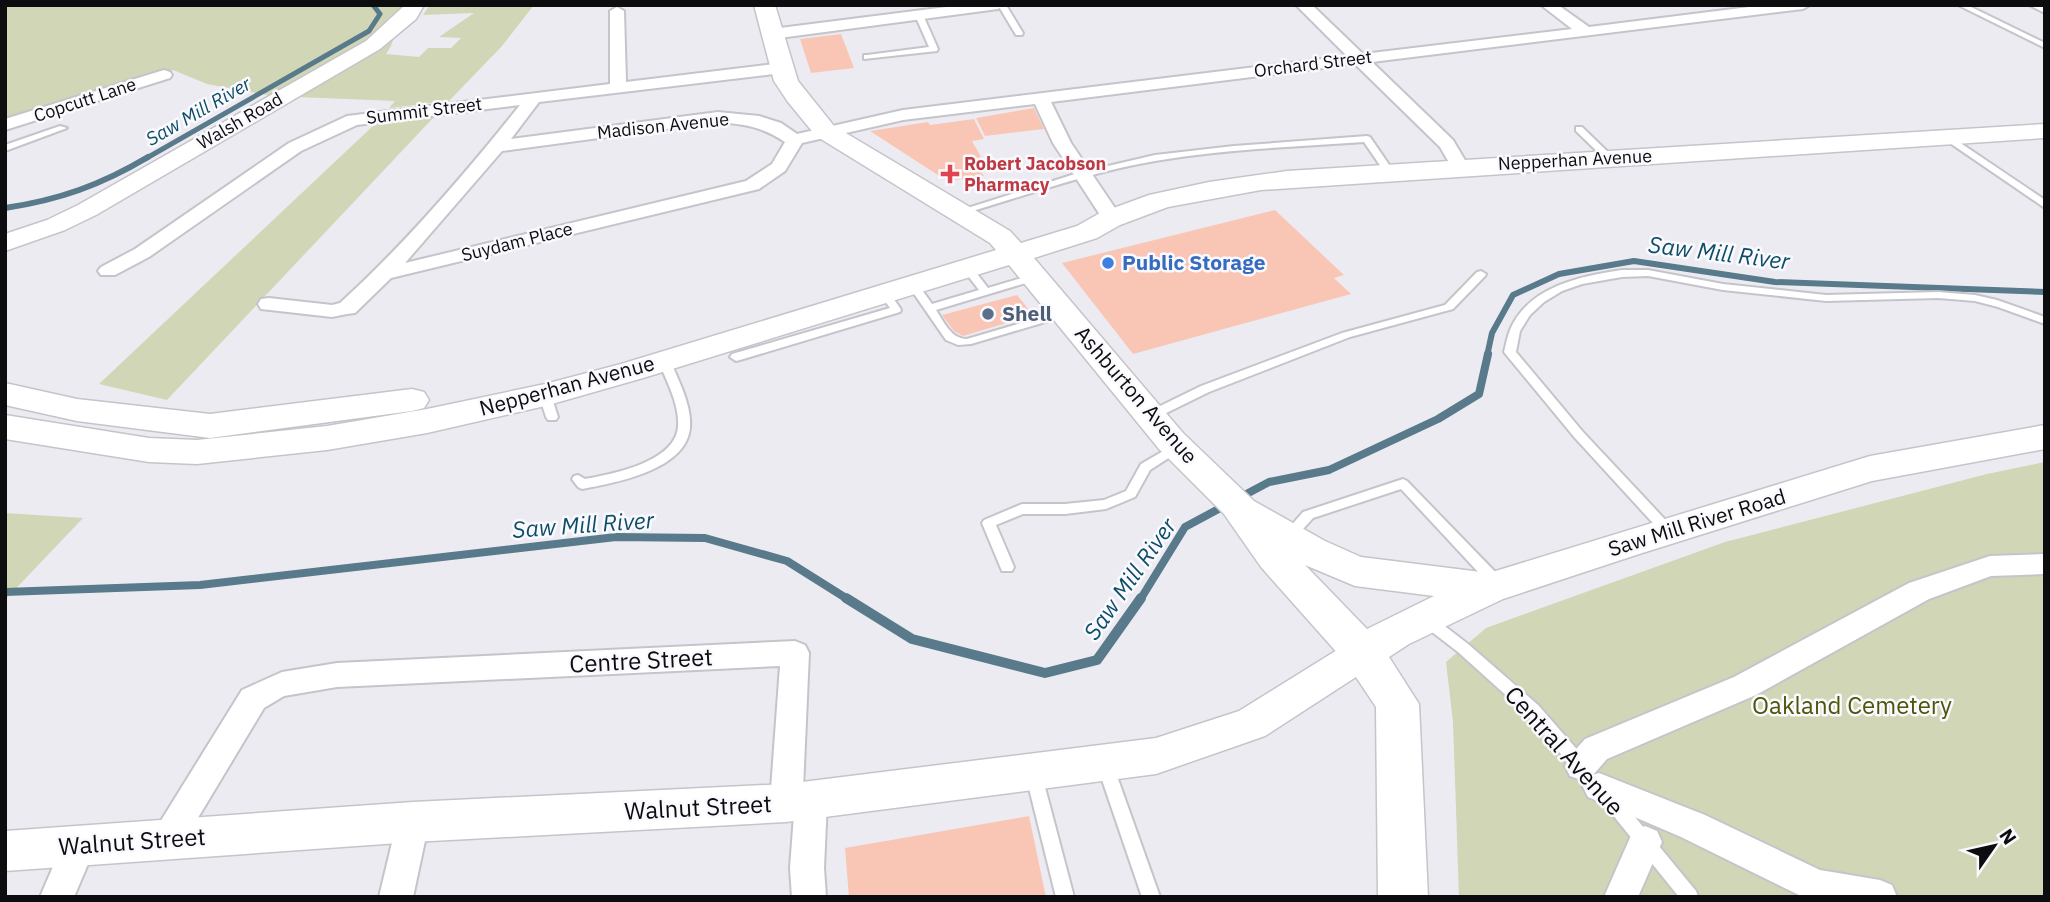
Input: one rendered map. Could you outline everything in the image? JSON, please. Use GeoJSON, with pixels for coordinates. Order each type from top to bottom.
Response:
{"type":"FeatureCollection","features":[{"type":"Feature","properties":{"kind":"main road","name":"Ashburton Avenue"},"geometry":{"type":"LineString","coordinates":[[764,5],[782,68],[796,97],[825,131],[960,212],[1016,256],[1149,416],[1225,493],[1275,557],[1363,653],[1397,704],[1403,897]]}},
{"type":"Feature","properties":{"kind":"main road","name":"Nepperhan Avenue"},"geometry":{"type":"LineString","coordinates":[[5,394],[111,415],[210,426],[384,404],[435,396],[559,368],[1016,256],[1087,232],[1111,217],[1199,190],[1287,179],[2045,131]]}},
{"type":"Feature","properties":{"kind":"main road","name":"Nepperhan Avenue"},"geometry":{"type":"LineString","coordinates":[[5,427],[149,450],[197,452],[244,449],[548,406],[664,360],[909,295],[976,280],[1016,256]]}},
{"type":"Feature","properties":{"kind":"main road","name":"Saw Mill River Road"},"geometry":{"type":"LineString","coordinates":[[1363,653],[1395,632],[1494,587],[1668,531],[1870,469],[2045,437]]}},
{"type":"Feature","properties":{"kind":"main road"},"geometry":{"type":"LineString","coordinates":[[1225,493],[1289,536],[1355,571],[1494,587]]}},
{"type":"Feature","properties":{"kind":"street","name":"Walsh Road"},"geometry":{"type":"LineString","coordinates":[[5,243],[56,225],[87,210],[373,45],[409,16],[415,5]]}},
{"type":"Feature","properties":{"kind":"street"},"geometry":{"type":"LineString","coordinates":[[772,34],[1000,5]]}},
{"type":"Feature","properties":{"kind":"street"},"geometry":{"type":"LineString","coordinates":[[1303,5],[1447,144],[1460,167]]}},
{"type":"Feature","properties":{"kind":"street"},"geometry":{"type":"LineString","coordinates":[[1548,5],[1587,32]]}},
{"type":"Feature","properties":{"kind":"street","name":"Orchard Street"},"geometry":{"type":"LineString","coordinates":[[825,131],[903,115],[1041,97],[1803,5]]}},
{"type":"Feature","properties":{"kind":"street"},"geometry":{"type":"LineString","coordinates":[[617,11],[618,87]]}},
{"type":"Feature","properties":{"kind":"street","name":"Summit Street"},"geometry":{"type":"LineString","coordinates":[[108,271],[142,253],[295,147],[353,120],[782,68]]}},
{"type":"Feature","properties":{"kind":"street","name":"Copcutt Lane"},"geometry":{"type":"LineString","coordinates":[[5,125],[164,75]]}},
{"type":"Feature","properties":{"kind":"street"},"geometry":{"type":"LineString","coordinates":[[269,304],[332,311],[347,308],[384,274],[496,147],[535,97]]}},
{"type":"Feature","properties":{"kind":"street"},"geometry":{"type":"LineString","coordinates":[[1041,97],[1062,143],[1111,217]]}},
{"type":"Feature","properties":{"kind":"street","name":"Madison Avenue"},"geometry":{"type":"LineString","coordinates":[[496,147],[718,117],[753,120],[775,127],[794,140]]}},
{"type":"Feature","properties":{"kind":"street"},"geometry":{"type":"LineString","coordinates":[[794,140],[825,131]]}},
{"type":"Feature","properties":{"kind":"street","name":"Suydam Place"},"geometry":{"type":"LineString","coordinates":[[384,274],[752,185],[777,173],[787,160],[794,140]]}},
{"type":"Feature","properties":{"kind":"street","name":"Walsh Road"},"geometry":{"type":"LineString","coordinates":[[5,237],[56,225]]}},
{"type":"Feature","properties":{"kind":"street"},"geometry":{"type":"LineString","coordinates":[[1880,897],[1817,886],[1590,776],[1596,749],[1745,686],[1919,591],[1990,566],[2045,564]]}},
{"type":"Feature","properties":{"kind":"street","name":"Centre Street"},"geometry":{"type":"LineString","coordinates":[[166,840],[253,699],[263,691],[284,683],[337,675],[794,653],[799,802]]}},
{"type":"Feature","properties":{"kind":"street","name":"Walnut Street"},"geometry":{"type":"LineString","coordinates":[[5,851],[413,822],[799,802],[1156,757],[1251,724],[1363,653]]}},
{"type":"Feature","properties":{"kind":"street"},"geometry":{"type":"LineString","coordinates":[[799,802],[809,897]]}},
{"type":"Feature","properties":{"kind":"street"},"geometry":{"type":"LineString","coordinates":[[396,897],[413,822]]}},
{"type":"Feature","properties":{"kind":"street"},"geometry":{"type":"LineString","coordinates":[[1621,897],[1645,842]]}},
{"type":"Feature","properties":{"kind":"street"},"geometry":{"type":"LineString","coordinates":[[57,897],[79,845]]}},
{"type":"Feature","properties":{"kind":"lane"},"geometry":{"type":"LineString","coordinates":[[1000,5],[1020,33]]}},
{"type":"Feature","properties":{"kind":"lane"},"geometry":{"type":"LineString","coordinates":[[1961,5],[2045,46]]}},
{"type":"Feature","properties":{"kind":"lane"},"geometry":{"type":"LineString","coordinates":[[2032,5],[2045,11]]}},
{"type":"Feature","properties":{"kind":"lane"},"geometry":{"type":"LineString","coordinates":[[867,58],[934,49],[919,15]]}},
{"type":"Feature","properties":{"kind":"lane"},"geometry":{"type":"LineString","coordinates":[[5,148],[63,128]]}},
{"type":"Feature","properties":{"kind":"lane"},"geometry":{"type":"LineString","coordinates":[[1579,129],[1609,158]]}},
{"type":"Feature","properties":{"kind":"lane"},"geometry":{"type":"LineString","coordinates":[[960,212],[1083,175],[1154,158],[1367,139],[1389,172]]}},
{"type":"Feature","properties":{"kind":"lane"},"geometry":{"type":"LineString","coordinates":[[1950,139],[2045,205]]}},
{"type":"Feature","properties":{"kind":"lane"},"geometry":{"type":"LineString","coordinates":[[1668,531],[1579,435],[1510,352],[1514,330],[1523,315],[1544,296],[1586,280],[1643,273],[1689,282],[1825,298],[1920,295],[1975,298],[2045,321]]}},
{"type":"Feature","properties":{"kind":"lane"},"geometry":{"type":"LineString","coordinates":[[1149,416],[1205,389],[1346,335],[1449,307],[1481,274]]}},
{"type":"Feature","properties":{"kind":"lane"},"geometry":{"type":"LineString","coordinates":[[736,357],[896,310],[909,295],[950,338],[958,342],[967,342],[1066,313]]}},
{"type":"Feature","properties":{"kind":"lane"},"geometry":{"type":"LineString","coordinates":[[578,479],[582,484],[609,480],[652,465],[679,446],[684,428],[677,393],[664,360]]}},
{"type":"Feature","properties":{"kind":"lane"},"geometry":{"type":"LineString","coordinates":[[1007,567],[989,523],[1021,509],[1065,509],[1106,504],[1131,494],[1145,467],[1177,447]]}},
{"type":"Feature","properties":{"kind":"lane"},"geometry":{"type":"LineString","coordinates":[[1289,536],[1308,515],[1403,484],[1494,587]]}},
{"type":"Feature","properties":{"kind":"lane","name":"Central Avenue"},"geometry":{"type":"LineString","coordinates":[[1425,618],[1533,710],[1690,897]]}},
{"type":"Feature","properties":{"kind":"lane"},"geometry":{"type":"LineString","coordinates":[[1105,763],[1151,897]]}},
{"type":"Feature","properties":{"kind":"lane"},"geometry":{"type":"LineString","coordinates":[[1033,772],[1065,897]]}},
{"type":"Feature","properties":{"kind":"green space"},"geometry":{"type":"Polygon","coordinates":[[[5,5],[404,5],[386,54],[419,57],[428,48],[451,48],[461,38],[439,37],[474,13],[423,15],[430,5],[534,5],[502,46],[449,101],[389,108],[395,101],[273,96],[207,84],[173,70],[5,121],[5,5]]]}},
{"type":"Feature","properties":{"kind":"green space"},"geometry":{"type":"Polygon","coordinates":[[[434,117],[167,400],[99,384],[374,125],[434,117]]]}},
{"type":"Feature","properties":{"kind":"green space","name":"Oakland Cemetery"},"geometry":{"type":"Polygon","coordinates":[[[2045,462],[2045,897],[1459,897],[1453,722],[1446,662],[1486,628],[1725,542],[1987,474],[2045,462]]]}},
{"type":"Feature","properties":{"kind":"green space"},"geometry":{"type":"Polygon","coordinates":[[[5,513],[83,518],[5,600],[5,513]]]}},
{"type":"Feature","properties":{"kind":"building"},"geometry":{"type":"Polygon","coordinates":[[[841,34],[854,68],[811,73],[800,39],[841,34]]]}},
{"type":"Feature","properties":{"kind":"building"},"geometry":{"type":"Polygon","coordinates":[[[1034,108],[1044,129],[985,136],[976,118],[1034,108]]]}},
{"type":"Feature","properties":{"kind":"building"},"geometry":{"type":"Polygon","coordinates":[[[974,119],[984,139],[972,141],[989,171],[981,172],[984,176],[947,181],[870,131],[928,122],[930,125],[974,119]]]}},
{"type":"Feature","properties":{"kind":"building"},"geometry":{"type":"Polygon","coordinates":[[[1275,210],[1344,275],[1334,278],[1351,294],[1133,354],[1062,263],[1275,210]]]}},
{"type":"Feature","properties":{"kind":"building"},"geometry":{"type":"Polygon","coordinates":[[[1017,295],[1033,315],[963,336],[954,331],[942,315],[1017,295]]]}},
{"type":"Feature","properties":{"kind":"building"},"geometry":{"type":"Polygon","coordinates":[[[1029,816],[1046,897],[849,897],[845,848],[1029,816]]]}},
{"type":"Feature","properties":{"kind":"waterway","name":"Saw Mill River"},"geometry":{"type":"LineString","coordinates":[[145,159],[369,31],[380,14],[373,5]]}},
{"type":"Feature","properties":{"kind":"waterway","name":"Saw Mill River"},"geometry":{"type":"LineString","coordinates":[[5,208],[44,201],[79,190],[148,157]]}},
{"type":"Feature","properties":{"kind":"waterway","name":"Saw Mill River"},"geometry":{"type":"LineString","coordinates":[[1487,356],[1492,333],[1513,295],[1559,274],[1634,261],[1775,282],[2045,292]]}},
{"type":"Feature","properties":{"kind":"waterway","name":"Saw Mill River"},"geometry":{"type":"LineString","coordinates":[[1237,499],[1269,482],[1329,470],[1438,419],[1479,394],[1488,354]]}},
{"type":"Feature","properties":{"kind":"waterway","name":"Saw Mill River"},"geometry":{"type":"LineString","coordinates":[[1140,600],[1185,527],[1226,505]]}},
{"type":"Feature","properties":{"kind":"waterway","name":"Saw Mill River"},"geometry":{"type":"LineString","coordinates":[[5,592],[200,585],[616,537],[705,538],[787,561],[849,600]]}},
{"type":"Feature","properties":{"kind":"waterway","name":"Saw Mill River"},"geometry":{"type":"LineString","coordinates":[[846,598],[912,639],[1045,673],[1097,660],[1141,598]]}},
{"type":"Feature","properties":{"kind":"place","name":"Robert Jacobson Pharmacy"},"geometry":{"type":"Point","coordinates":[950,174]}},
{"type":"Feature","properties":{"kind":"place","name":"Public Storage"},"geometry":{"type":"Point","coordinates":[1108,263]}},
{"type":"Feature","properties":{"kind":"place","name":"Shell"},"geometry":{"type":"Point","coordinates":[988,314]}}]}
